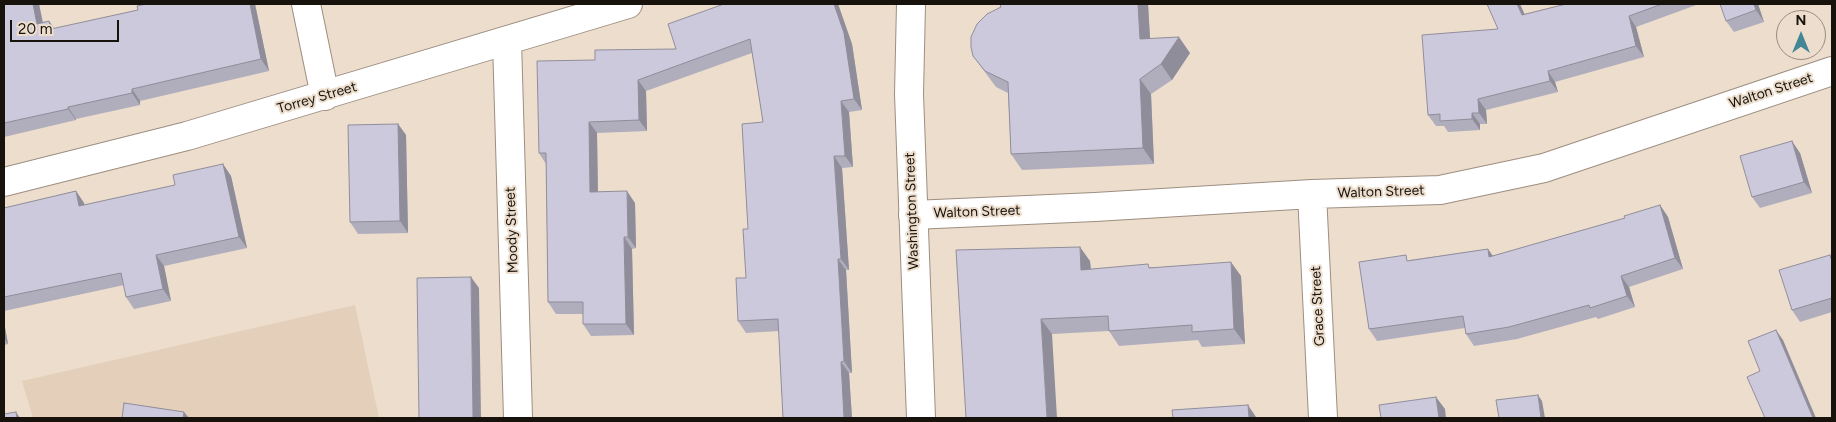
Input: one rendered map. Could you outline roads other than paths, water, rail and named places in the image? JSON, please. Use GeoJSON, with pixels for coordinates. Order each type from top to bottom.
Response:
{"type":"FeatureCollection","features":[{"type":"Feature","properties":{"kind":"street"},"geometry":{"type":"LineString","coordinates":[[306,4],[325,96]]}},
{"type":"Feature","properties":{"kind":"street","name":"Torrey Street"},"geometry":{"type":"LineString","coordinates":[[4,182],[187,136],[628,4]]}},
{"type":"Feature","properties":{"kind":"street","name":"Washington Street"},"geometry":{"type":"LineString","coordinates":[[911,4],[909,94],[921,418]]}},
{"type":"Feature","properties":{"kind":"street","name":"Moody Street"},"geometry":{"type":"LineString","coordinates":[[507,41],[518,418]]}},
{"type":"Feature","properties":{"kind":"street","name":"Walton Street"},"geometry":{"type":"LineString","coordinates":[[912,215],[1095,207],[1312,194],[1440,190],[1544,168],[1832,71]]}},
{"type":"Feature","properties":{"kind":"street","name":"Grace Street"},"geometry":{"type":"LineString","coordinates":[[1312,194],[1323,418]]}}]}
